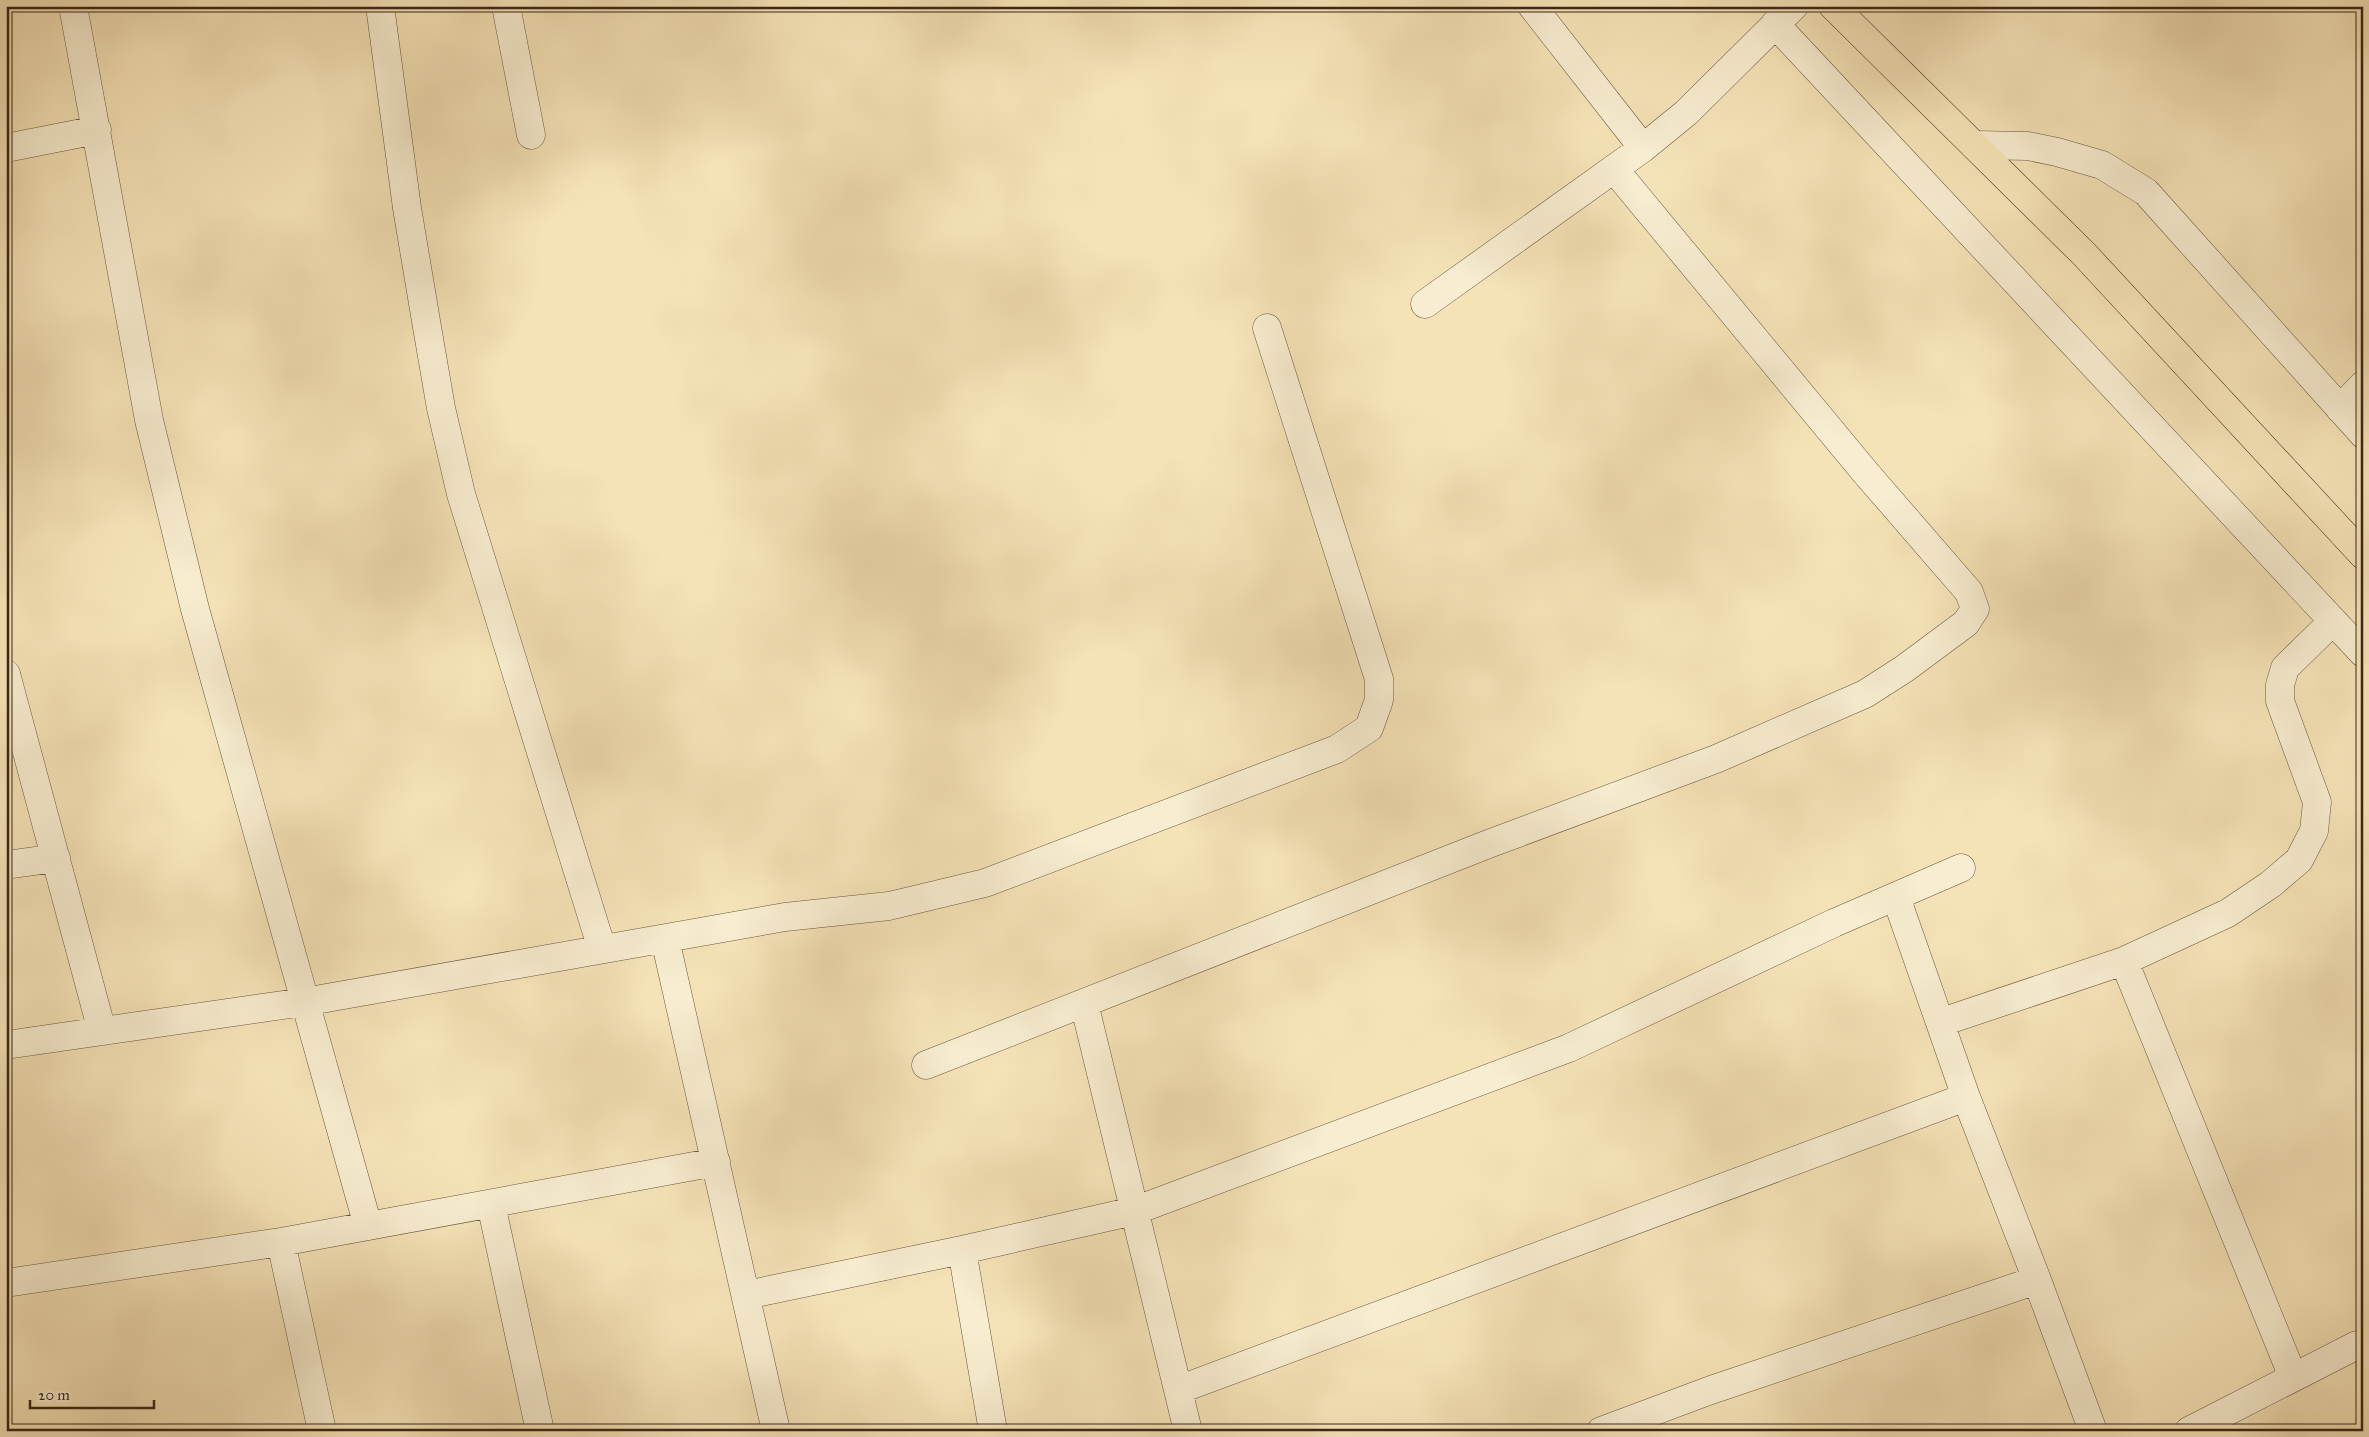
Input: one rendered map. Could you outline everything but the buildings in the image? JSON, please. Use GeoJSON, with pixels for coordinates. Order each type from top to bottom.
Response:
{"type":"FeatureCollection","features":[{"type":"Feature","properties":{"kind":"main road"},"geometry":{"type":"LineString","coordinates":[[1832,6],[2084,254],[2363,555]]}},
{"type":"Feature","properties":{"kind":"street"},"geometry":{"type":"LineString","coordinates":[[72,6],[97,130],[149,420],[195,608],[368,1226]]}},
{"type":"Feature","properties":{"kind":"street"},"geometry":{"type":"LineString","coordinates":[[380,6],[416,263],[440,408],[458,484],[602,950]]}},
{"type":"Feature","properties":{"kind":"street"},"geometry":{"type":"LineString","coordinates":[[506,6],[531,135]]}},
{"type":"Feature","properties":{"kind":"street"},"geometry":{"type":"LineString","coordinates":[[1532,6],[1643,148]]}},
{"type":"Feature","properties":{"kind":"street"},"geometry":{"type":"LineString","coordinates":[[1425,304],[1643,148],[1686,113],[1784,15],[2363,653]]}},
{"type":"Feature","properties":{"kind":"street"},"geometry":{"type":"LineString","coordinates":[[6,148],[97,130]]}},
{"type":"Feature","properties":{"kind":"street"},"geometry":{"type":"LineString","coordinates":[[1974,145],[2028,146],[2056,152],[2102,165],[2146,192],[2363,434]]}},
{"type":"Feature","properties":{"kind":"street"},"geometry":{"type":"LineString","coordinates":[[926,1065],[1491,843],[1716,759],[1865,694],[1904,669],[1966,623],[1975,609],[1969,592],[1865,472],[1614,169]]}},
{"type":"Feature","properties":{"kind":"street"},"geometry":{"type":"LineString","coordinates":[[6,1045],[304,1002],[785,917],[889,906],[985,883],[1337,748],[1369,728],[1379,700],[1379,678],[1267,328]]}},
{"type":"Feature","properties":{"kind":"street"},"geometry":{"type":"LineString","coordinates":[[2340,409],[2363,385]]}},
{"type":"Feature","properties":{"kind":"street"},"geometry":{"type":"LineString","coordinates":[[1942,1022],[2124,961],[2228,913],[2272,884],[2299,860],[2314,831],[2317,802],[2280,701],[2280,685],[2286,668],[2333,621]]}},
{"type":"Feature","properties":{"kind":"street"},"geometry":{"type":"LineString","coordinates":[[6,674],[102,1031]]}},
{"type":"Feature","properties":{"kind":"street"},"geometry":{"type":"LineString","coordinates":[[6,865],[56,858]]}},
{"type":"Feature","properties":{"kind":"street"},"geometry":{"type":"LineString","coordinates":[[746,1295],[962,1250],[1134,1211],[1569,1048],[1834,923],[1961,868]]}},
{"type":"Feature","properties":{"kind":"street"},"geometry":{"type":"LineString","coordinates":[[1896,896],[1942,1022],[1966,1098],[2037,1280],[2092,1431]]}},
{"type":"Feature","properties":{"kind":"street"},"geometry":{"type":"LineString","coordinates":[[665,938],[776,1431]]}},
{"type":"Feature","properties":{"kind":"street"},"geometry":{"type":"LineString","coordinates":[[2124,961],[2293,1377]]}},
{"type":"Feature","properties":{"kind":"street"},"geometry":{"type":"LineString","coordinates":[[1084,1003],[1188,1431]]}},
{"type":"Feature","properties":{"kind":"street"},"geometry":{"type":"LineString","coordinates":[[1178,1390],[1966,1098]]}},
{"type":"Feature","properties":{"kind":"street"},"geometry":{"type":"LineString","coordinates":[[6,1283],[281,1242],[716,1162]]}},
{"type":"Feature","properties":{"kind":"street"},"geometry":{"type":"LineString","coordinates":[[491,1204],[540,1431]]}},
{"type":"Feature","properties":{"kind":"street"},"geometry":{"type":"LineString","coordinates":[[281,1242],[322,1431]]}},
{"type":"Feature","properties":{"kind":"street"},"geometry":{"type":"LineString","coordinates":[[962,1250],[992,1431]]}},
{"type":"Feature","properties":{"kind":"street"},"geometry":{"type":"LineString","coordinates":[[1601,1431],[1711,1390],[2037,1280]]}},
{"type":"Feature","properties":{"kind":"street"},"geometry":{"type":"LineString","coordinates":[[2190,1431],[2357,1344]]}}]}
